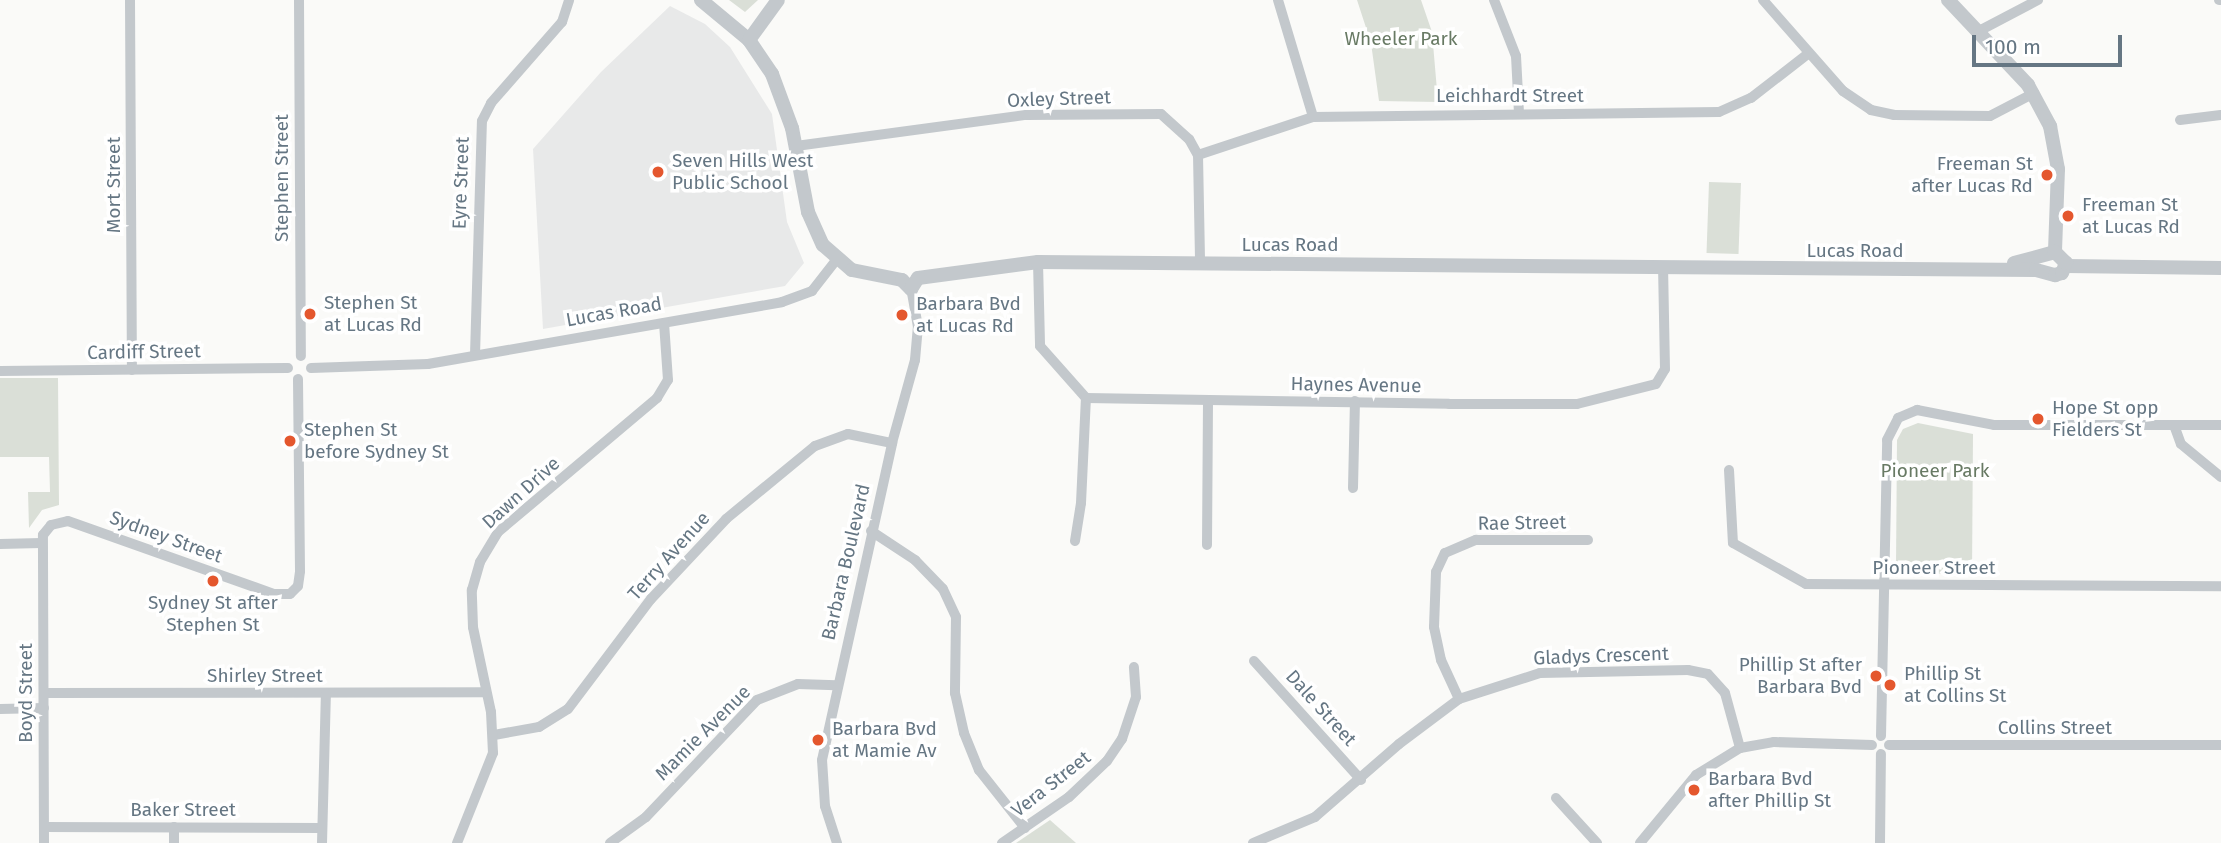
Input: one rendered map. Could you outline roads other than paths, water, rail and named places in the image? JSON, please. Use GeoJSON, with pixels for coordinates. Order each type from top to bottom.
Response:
{"type":"FeatureCollection","features":[{"type":"Feature","properties":{"kind":"street","name":"Mort Street"},"geometry":{"type":"LineString","coordinates":[[130,0],[132,370]]}},
{"type":"Feature","properties":{"kind":"street","name":"Stephen Street"},"geometry":{"type":"LineString","coordinates":[[299,0],[300,356]]}},
{"type":"Feature","properties":{"kind":"street","name":"Eyre Street"},"geometry":{"type":"LineString","coordinates":[[475,355],[480,132],[491,103],[562,22],[569,0]]}},
{"type":"Feature","properties":{"kind":"street"},"geometry":{"type":"LineString","coordinates":[[701,0],[749,40],[777,84],[796,146],[808,212],[823,245],[836,260]]}},
{"type":"Feature","properties":{"kind":"street"},"geometry":{"type":"LineString","coordinates":[[749,40],[778,0]]}},
{"type":"Feature","properties":{"kind":"street"},"geometry":{"type":"LineString","coordinates":[[1278,0],[1313,117]]}},
{"type":"Feature","properties":{"kind":"street"},"geometry":{"type":"LineString","coordinates":[[1494,0],[1516,56],[1519,114]]}},
{"type":"Feature","properties":{"kind":"street"},"geometry":{"type":"LineString","coordinates":[[1763,0],[1852,99],[1883,113],[1990,116],[2034,93]]}},
{"type":"Feature","properties":{"kind":"street"},"geometry":{"type":"LineString","coordinates":[[1948,0],[2034,93],[2054,144],[2049,261],[2064,257],[2066,266],[2221,268]]}},
{"type":"Feature","properties":{"kind":"street"},"geometry":{"type":"LineString","coordinates":[[1977,32],[2038,0]]}},
{"type":"Feature","properties":{"kind":"street","name":"Leichhardt Street"},"geometry":{"type":"LineString","coordinates":[[1198,155],[1313,117],[1719,113],[1751,98],[1809,53]]}},
{"type":"Feature","properties":{"kind":"street","name":"Oxley Street"},"geometry":{"type":"LineString","coordinates":[[796,146],[1026,116],[1161,114],[1189,139],[1198,155]]}},
{"type":"Feature","properties":{"kind":"street"},"geometry":{"type":"LineString","coordinates":[[2180,120],[2221,115]]}},
{"type":"Feature","properties":{"kind":"street"},"geometry":{"type":"LineString","coordinates":[[1198,155],[1200,264]]}},
{"type":"Feature","properties":{"kind":"street","name":"Lucas Road"},"geometry":{"type":"LineString","coordinates":[[311,368],[407,367],[804,296],[836,260],[862,274],[910,283],[1038,262],[1663,267],[2049,261]]}},
{"type":"Feature","properties":{"kind":"street"},"geometry":{"type":"LineString","coordinates":[[1038,262],[1040,346],[1086,398],[1081,503],[1075,541]]}},
{"type":"Feature","properties":{"kind":"street","name":"Haynes Avenue"},"geometry":{"type":"LineString","coordinates":[[1086,398],[1577,404],[1650,387],[1665,369],[1663,267]]}},
{"type":"Feature","properties":{"kind":"street","name":"Barbara Boulevard"},"geometry":{"type":"LineString","coordinates":[[837,843],[825,806],[822,769],[836,685],[917,340],[910,283]]}},
{"type":"Feature","properties":{"kind":"street","name":"Dawn Drive"},"geometry":{"type":"LineString","coordinates":[[457,843],[489,770],[494,735],[473,627],[472,590],[480,562],[498,532],[657,398],[668,380],[664,323]]}},
{"type":"Feature","properties":{"kind":"street"},"geometry":{"type":"LineString","coordinates":[[300,356],[311,368],[306,377],[299,379],[288,368],[290,361],[300,356]]}},
{"type":"Feature","properties":{"kind":"street","name":"Cardiff Street"},"geometry":{"type":"LineString","coordinates":[[0,371],[288,368]]}},
{"type":"Feature","properties":{"kind":"street","name":"Sydney Street"},"geometry":{"type":"LineString","coordinates":[[41,543],[51,525],[68,521],[274,594],[290,594],[298,586],[300,571],[299,379]]}},
{"type":"Feature","properties":{"kind":"street"},"geometry":{"type":"LineString","coordinates":[[1207,545],[1209,401]]}},
{"type":"Feature","properties":{"kind":"street"},"geometry":{"type":"LineString","coordinates":[[1353,488],[1355,401]]}},
{"type":"Feature","properties":{"kind":"street"},"geometry":{"type":"LineString","coordinates":[[1880,843],[1881,754],[1885,741],[1883,585],[1886,440],[1898,418],[1917,410],[1994,425],[2221,425]]}},
{"type":"Feature","properties":{"kind":"street"},"geometry":{"type":"LineString","coordinates":[[2174,425],[2181,444],[2221,477]]}},
{"type":"Feature","properties":{"kind":"street","name":"Terry Avenue"},"geometry":{"type":"LineString","coordinates":[[494,735],[539,727],[568,709],[651,598],[726,519],[815,446],[848,434],[892,443]]}},
{"type":"Feature","properties":{"kind":"street","name":"Pioneer Street"},"geometry":{"type":"LineString","coordinates":[[1729,470],[1730,538],[1738,547],[1806,584],[2221,586]]}},
{"type":"Feature","properties":{"kind":"street"},"geometry":{"type":"LineString","coordinates":[[872,531],[915,559],[943,589],[956,617],[955,693],[964,733],[979,770],[1025,828]]}},
{"type":"Feature","properties":{"kind":"street","name":"Rae Street"},"geometry":{"type":"LineString","coordinates":[[1459,699],[1441,660],[1434,626],[1436,572],[1445,553],[1476,540],[1588,540]]}},
{"type":"Feature","properties":{"kind":"street"},"geometry":{"type":"LineString","coordinates":[[0,544],[41,543]]}},
{"type":"Feature","properties":{"kind":"street","name":"Boyd Street"},"geometry":{"type":"LineString","coordinates":[[41,543],[44,843]]}},
{"type":"Feature","properties":{"kind":"street","name":"Dale Street"},"geometry":{"type":"LineString","coordinates":[[1254,661],[1361,780]]}},
{"type":"Feature","properties":{"kind":"street","name":"Vera Street"},"geometry":{"type":"LineString","coordinates":[[1002,843],[1069,797],[1112,755],[1136,697],[1134,667]]}},
{"type":"Feature","properties":{"kind":"street","name":"Gladys Crescent"},"geometry":{"type":"LineString","coordinates":[[1254,843],[1301,826],[1361,780],[1399,744],[1459,699],[1539,673],[1700,671],[1716,678],[1725,693],[1740,748]]}},
{"type":"Feature","properties":{"kind":"street","name":"Mamie Avenue"},"geometry":{"type":"LineString","coordinates":[[610,843],[646,817],[757,700],[798,684],[836,685]]}},
{"type":"Feature","properties":{"kind":"street","name":"Shirley Street"},"geometry":{"type":"LineString","coordinates":[[44,693],[486,692]]}},
{"type":"Feature","properties":{"kind":"street"},"geometry":{"type":"LineString","coordinates":[[322,843],[326,694]]}},
{"type":"Feature","properties":{"kind":"street"},"geometry":{"type":"LineString","coordinates":[[0,709],[44,708]]}},
{"type":"Feature","properties":{"kind":"street"},"geometry":{"type":"LineString","coordinates":[[1640,843],[1696,775],[1740,748],[1774,742],[1871,745],[1885,741]]}},
{"type":"Feature","properties":{"kind":"street","name":"Collins Street"},"geometry":{"type":"LineString","coordinates":[[1885,741],[2221,745]]}},
{"type":"Feature","properties":{"kind":"street"},"geometry":{"type":"LineString","coordinates":[[1871,745],[1881,754]]}},
{"type":"Feature","properties":{"kind":"street"},"geometry":{"type":"LineString","coordinates":[[1556,798],[1597,843]]}},
{"type":"Feature","properties":{"kind":"street","name":"Baker Street"},"geometry":{"type":"LineString","coordinates":[[44,827],[322,828]]}},
{"type":"Feature","properties":{"kind":"street"},"geometry":{"type":"LineString","coordinates":[[174,827],[174,843]]}},
{"type":"Feature","properties":{"kind":"place","name":"Seven Hills West Public School"},"geometry":{"type":"Point","coordinates":[658,172]}},
{"type":"Feature","properties":{"kind":"place","name":"Freeman St after Lucas Rd"},"geometry":{"type":"Point","coordinates":[2047,175]}},
{"type":"Feature","properties":{"kind":"place","name":"Freeman St at Lucas Rd"},"geometry":{"type":"Point","coordinates":[2068,216]}},
{"type":"Feature","properties":{"kind":"place","name":"Stephen St at Lucas Rd"},"geometry":{"type":"Point","coordinates":[310,314]}},
{"type":"Feature","properties":{"kind":"place","name":"Barbara Bvd at Lucas Rd"},"geometry":{"type":"Point","coordinates":[902,315]}},
{"type":"Feature","properties":{"kind":"place","name":"Hope St opp Fielders St"},"geometry":{"type":"Point","coordinates":[2038,419]}},
{"type":"Feature","properties":{"kind":"place","name":"Stephen St before Sydney St"},"geometry":{"type":"Point","coordinates":[290,441]}},
{"type":"Feature","properties":{"kind":"place","name":"Sydney St after Stephen St"},"geometry":{"type":"Point","coordinates":[213,581]}},
{"type":"Feature","properties":{"kind":"place","name":"Phillip St after Barbara Bvd"},"geometry":{"type":"Point","coordinates":[1876,676]}},
{"type":"Feature","properties":{"kind":"place","name":"Phillip St at Collins St"},"geometry":{"type":"Point","coordinates":[1890,685]}},
{"type":"Feature","properties":{"kind":"place","name":"Barbara Bvd at Mamie Av"},"geometry":{"type":"Point","coordinates":[818,740]}},
{"type":"Feature","properties":{"kind":"place","name":"Barbara Bvd after Phillip St"},"geometry":{"type":"Point","coordinates":[1694,790]}},
{"type":"Feature","properties":{"kind":"park label","name":"Wheeler Park"},"geometry":{"type":"Point","coordinates":[1401,39]}},
{"type":"Feature","properties":{"kind":"park label","name":"Pioneer Park"},"geometry":{"type":"Point","coordinates":[1935,471]}}]}
